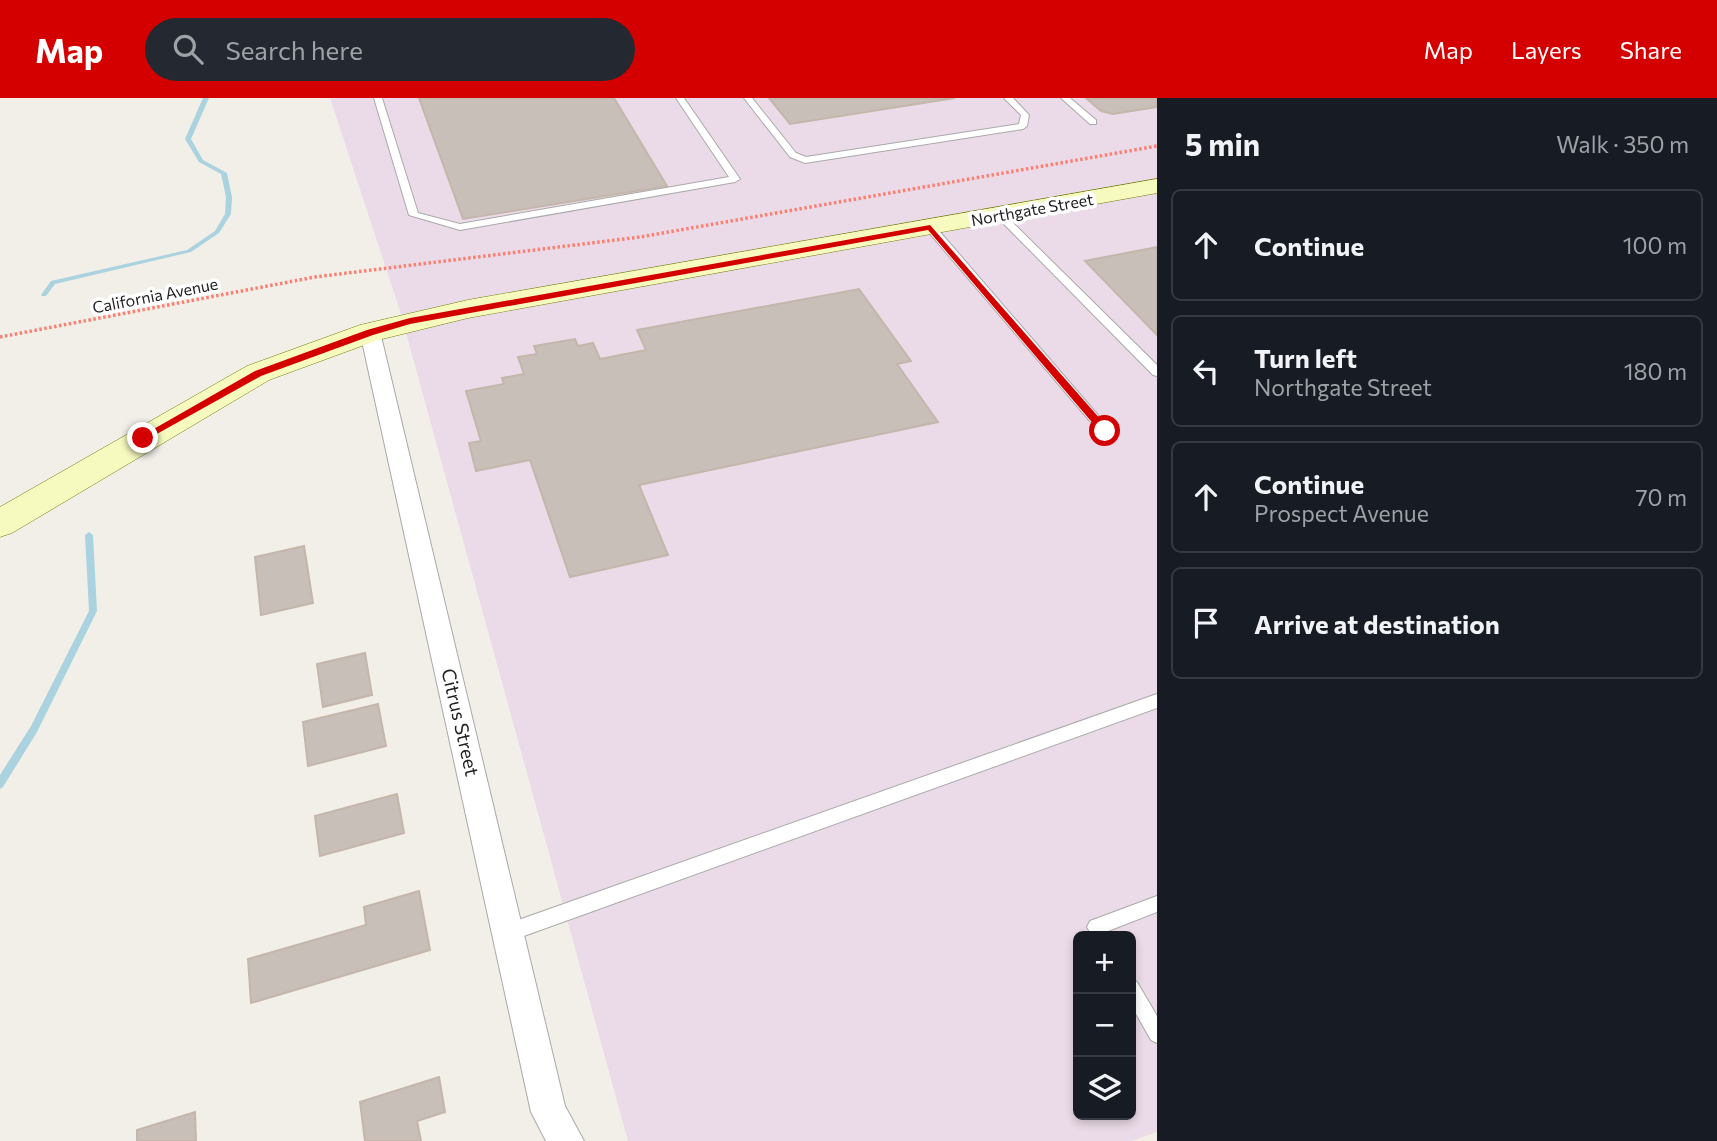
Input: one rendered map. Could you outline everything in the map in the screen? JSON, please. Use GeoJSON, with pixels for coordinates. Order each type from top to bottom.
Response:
{"type":"FeatureCollection","features":[{"type":"Feature","properties":{"kind":"street","name":"Northgate Street"},"geometry":{"type":"LineString","coordinates":[[0,524],[258,373],[370,332],[468,309],[1157,186]]}},
{"type":"Feature","properties":{"kind":"street","name":"Citrus Street"},"geometry":{"type":"LineString","coordinates":[[370,332],[554,1131]]}},
{"type":"Feature","properties":{"kind":"lane"},"geometry":{"type":"LineString","coordinates":[[378,98],[414,215],[460,227],[735,179],[681,98]]}},
{"type":"Feature","properties":{"kind":"lane"},"geometry":{"type":"LineString","coordinates":[[748,98],[793,155],[805,160],[1023,126],[1025,115],[1008,98]]}},
{"type":"Feature","properties":{"kind":"lane"},"geometry":{"type":"LineString","coordinates":[[1065,98],[1093,122]]}},
{"type":"Feature","properties":{"kind":"lane"},"geometry":{"type":"LineString","coordinates":[[1000,215],[1157,372]]}},
{"type":"Feature","properties":{"kind":"lane"},"geometry":{"type":"LineString","coordinates":[[930,227],[1105,431]]}},
{"type":"Feature","properties":{"kind":"lane"},"geometry":{"type":"LineString","coordinates":[[510,932],[1157,701]]}},
{"type":"Feature","properties":{"kind":"lane"},"geometry":{"type":"LineString","coordinates":[[1098,931],[1096,927],[1157,904]]}},
{"type":"Feature","properties":{"kind":"lane"},"geometry":{"type":"LineString","coordinates":[[1134,994],[1157,1034]]}},
{"type":"Feature","properties":{"kind":"path","name":"California Avenue"},"geometry":{"type":"LineString","coordinates":[[0,337],[315,277],[640,237],[1157,145]]}},
{"type":"Feature","properties":{"kind":"shaded area"},"geometry":{"type":"Polygon","coordinates":[[[330,98],[1157,98],[1157,1132],[1131,1141],[628,1141],[400,311],[330,98]]]}},
{"type":"Feature","properties":{"kind":"building"},"geometry":{"type":"Polygon","coordinates":[[[419,98],[614,98],[667,186],[463,219],[419,98]]]}},
{"type":"Feature","properties":{"kind":"building"},"geometry":{"type":"Polygon","coordinates":[[[769,98],[955,98],[790,124],[769,98]]]}},
{"type":"Feature","properties":{"kind":"building"},"geometry":{"type":"Polygon","coordinates":[[[1086,98],[1157,98],[1157,107],[1113,114],[1101,111],[1086,98]]]}},
{"type":"Feature","properties":{"kind":"building"},"geometry":{"type":"Polygon","coordinates":[[[1157,247],[1157,335],[1085,261],[1157,247]]]}},
{"type":"Feature","properties":{"kind":"building"},"geometry":{"type":"Polygon","coordinates":[[[859,289],[911,361],[897,364],[938,422],[639,485],[668,555],[570,577],[530,460],[476,471],[469,443],[481,441],[466,391],[504,384],[502,378],[524,374],[518,357],[537,354],[534,346],[575,339],[578,346],[593,343],[600,359],[646,350],[637,330],[859,289]]]}},
{"type":"Feature","properties":{"kind":"building"},"geometry":{"type":"Polygon","coordinates":[[[304,546],[313,603],[261,615],[255,557],[304,546]]]}},
{"type":"Feature","properties":{"kind":"building"},"geometry":{"type":"Polygon","coordinates":[[[365,653],[372,695],[323,707],[317,664],[365,653]]]}},
{"type":"Feature","properties":{"kind":"building"},"geometry":{"type":"Polygon","coordinates":[[[378,704],[386,746],[308,766],[303,722],[378,704]]]}},
{"type":"Feature","properties":{"kind":"building"},"geometry":{"type":"Polygon","coordinates":[[[397,794],[404,833],[320,856],[315,816],[397,794]]]}},
{"type":"Feature","properties":{"kind":"building"},"geometry":{"type":"Polygon","coordinates":[[[419,891],[430,950],[251,1003],[248,959],[366,925],[364,907],[419,891]]]}},
{"type":"Feature","properties":{"kind":"building"},"geometry":{"type":"Polygon","coordinates":[[[439,1077],[445,1112],[417,1121],[421,1141],[365,1141],[360,1102],[439,1077]]]}},
{"type":"Feature","properties":{"kind":"building"},"geometry":{"type":"Polygon","coordinates":[[[195,1112],[196,1141],[137,1141],[137,1130],[195,1112]]]}},
{"type":"Feature","properties":{"kind":"waterway"},"geometry":{"type":"LineString","coordinates":[[44,295],[53,282],[189,251],[217,232],[228,214],[229,197],[224,173],[201,161],[188,139],[206,98]]}},
{"type":"Feature","properties":{"kind":"waterway"},"geometry":{"type":"LineString","coordinates":[[0,784],[34,729],[93,611],[89,535]]}},
{"type":"Feature","properties":{"kind":"route"},"geometry":{"type":"LineString","coordinates":[[143,438],[258,373],[370,332],[410,321],[930,227],[1105,431]]}}]}
